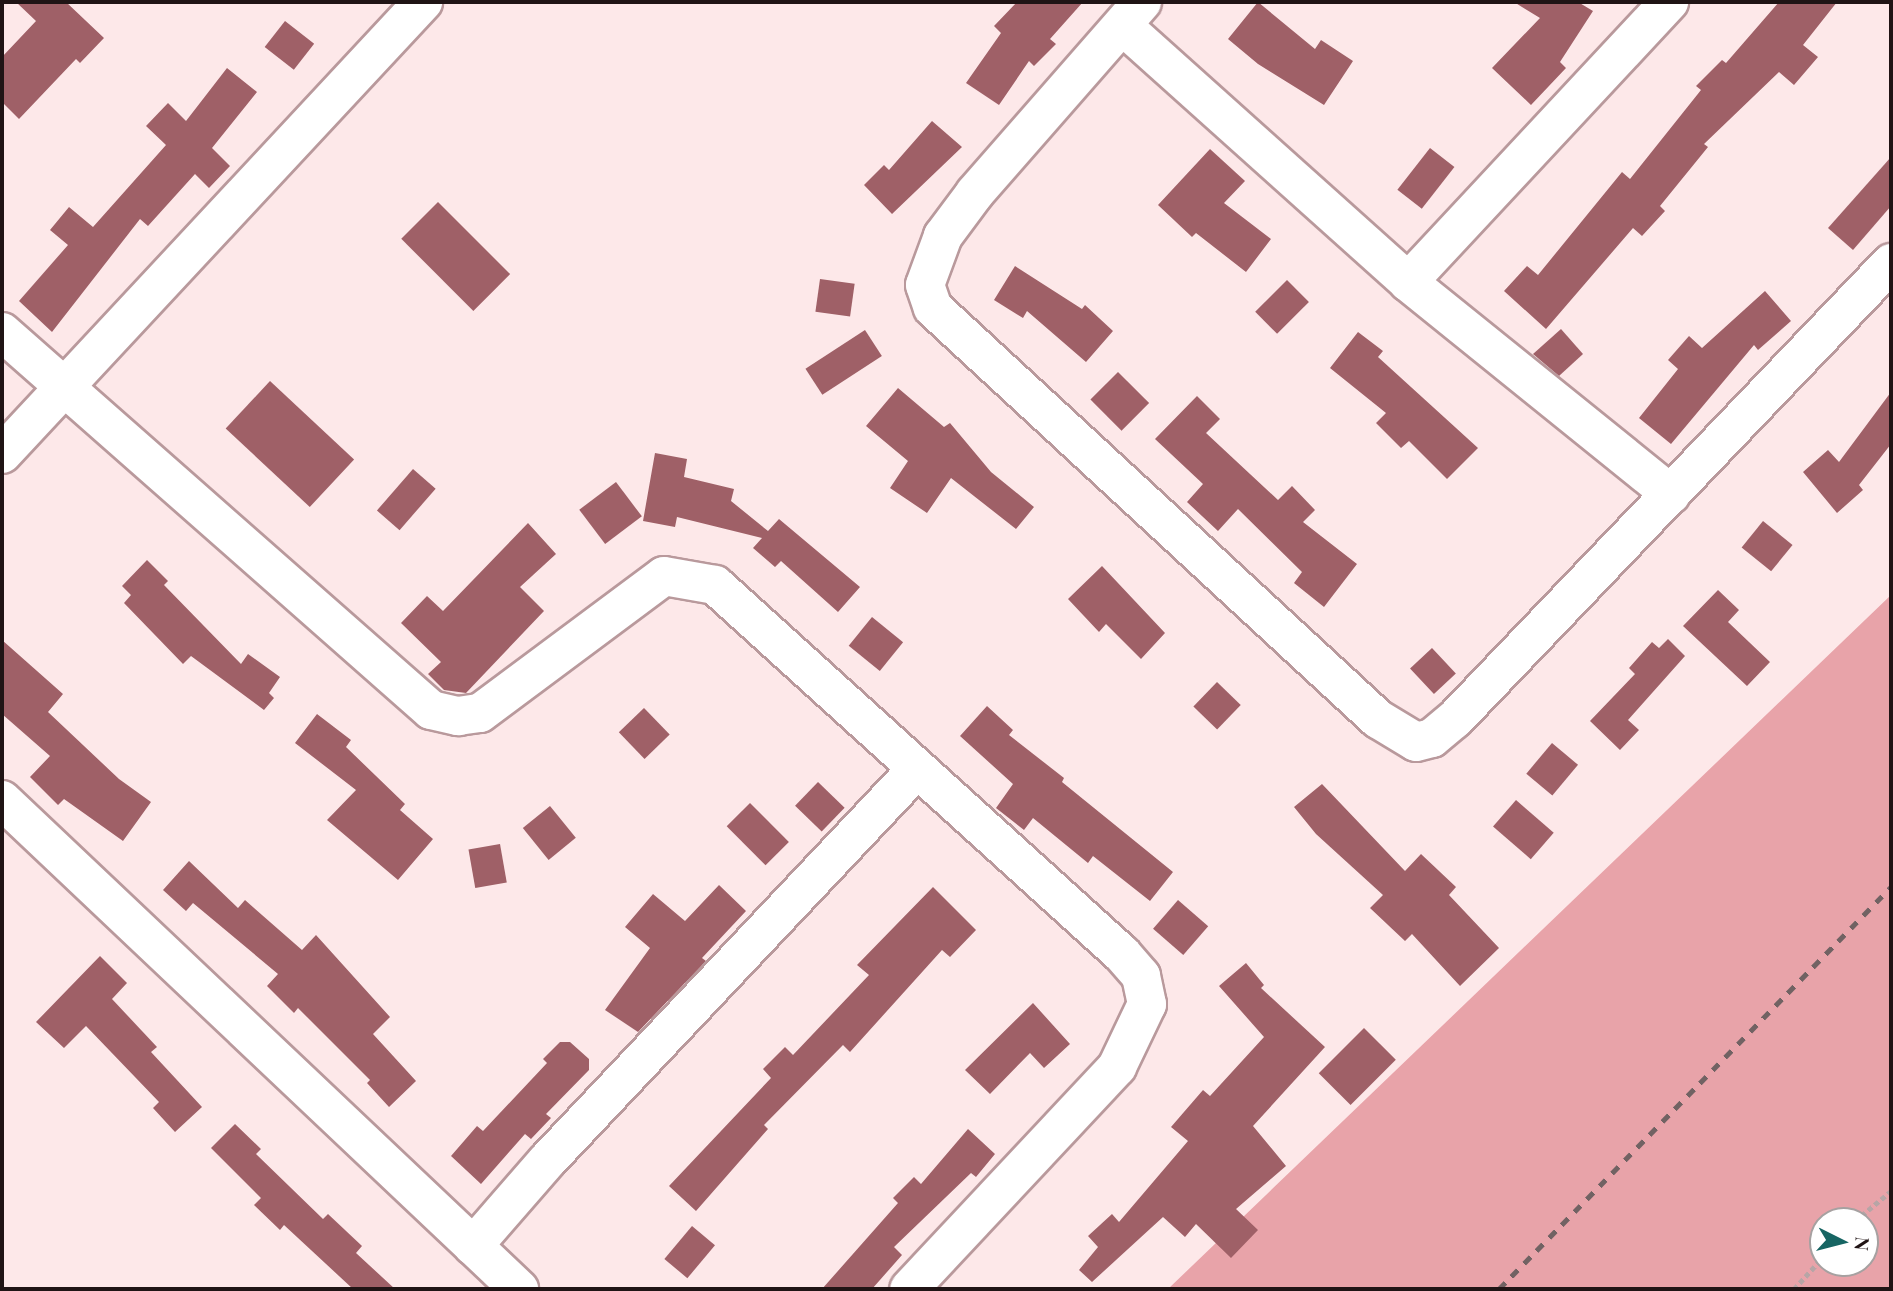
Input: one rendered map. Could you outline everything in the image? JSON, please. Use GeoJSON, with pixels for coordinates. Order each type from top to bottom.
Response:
{"type":"FeatureCollection","features":[{"type":"Feature","properties":{"kind":"street"},"geometry":{"type":"LineString","coordinates":[[2,454],[423,2]]}},
{"type":"Feature","properties":{"kind":"street"},"geometry":{"type":"LineString","coordinates":[[1408,282],[1669,2]]}},
{"type":"Feature","properties":{"kind":"street"},"geometry":{"type":"LineString","coordinates":[[1671,495],[1408,282],[1132,14],[975,193],[943,236],[925,285],[933,308],[1378,719],[1416,743],[1432,738],[1671,495],[1891,263]]}},
{"type":"Feature","properties":{"kind":"street"},"geometry":{"type":"LineString","coordinates":[[2,332],[64,385],[154,471],[431,710],[458,716],[480,713],[664,576],[688,577],[715,586],[1122,954],[1141,976],[1147,1004],[1117,1067],[909,1289]]}},
{"type":"Feature","properties":{"kind":"street"},"geometry":{"type":"LineString","coordinates":[[473,1247],[547,1161],[917,769]]}},
{"type":"Feature","properties":{"kind":"street"},"geometry":{"type":"LineString","coordinates":[[2,800],[519,1289]]}},
{"type":"Feature","properties":{"kind":"path"},"geometry":{"type":"LineString","coordinates":[[1872,1207],[1891,1191]]}},
{"type":"Feature","properties":{"kind":"path"},"geometry":{"type":"LineString","coordinates":[[1794,1289],[1809,1272]]}},
{"type":"Feature","properties":{"kind":"shaded area"},"geometry":{"type":"Polygon","coordinates":[[[1891,595],[1891,1289],[1168,1289],[1891,595]]]}},
{"type":"Feature","properties":{"kind":"building"},"geometry":{"type":"Polygon","coordinates":[[[16,2],[66,2],[104,38],[80,63],[76,59],[19,119],[2,102],[2,57],[36,21],[16,2]]]}},
{"type":"Feature","properties":{"kind":"building"},"geometry":{"type":"Polygon","coordinates":[[[1017,2],[1083,2],[1050,39],[1056,44],[1034,66],[1029,61],[999,105],[966,83],[1001,33],[994,26],[1017,2]]]}},
{"type":"Feature","properties":{"kind":"building"},"geometry":{"type":"Polygon","coordinates":[[[1258,2],[1315,49],[1321,40],[1353,61],[1324,105],[1258,64],[1228,39],[1258,2]]]}},
{"type":"Feature","properties":{"kind":"building"},"geometry":{"type":"Polygon","coordinates":[[[1514,2],[1578,2],[1593,11],[1560,62],[1566,68],[1531,105],[1492,68],[1540,18],[1514,2]]]}},
{"type":"Feature","properties":{"kind":"building"},"geometry":{"type":"Polygon","coordinates":[[[1779,2],[1837,2],[1803,45],[1818,57],[1794,85],[1779,72],[1704,144],[1708,147],[1660,206],[1665,211],[1642,236],[1633,228],[1546,329],[1504,291],[1527,266],[1538,275],[1622,172],[1630,179],[1701,90],[1696,86],[1722,60],[1726,63],[1779,2]]]}},
{"type":"Feature","properties":{"kind":"building"},"geometry":{"type":"Polygon","coordinates":[[[285,21],[314,44],[294,70],[265,47],[285,21]]]}},
{"type":"Feature","properties":{"kind":"building"},"geometry":{"type":"Polygon","coordinates":[[[227,68],[257,92],[212,148],[230,166],[209,188],[195,174],[148,226],[140,219],[52,332],[19,301],[68,245],[50,230],[69,207],[93,227],[166,145],[146,126],[168,103],[186,121],[227,68]]]}},
{"type":"Feature","properties":{"kind":"building"},"geometry":{"type":"Polygon","coordinates":[[[932,121],[962,147],[892,214],[864,185],[884,165],[889,170],[932,121]]]}},
{"type":"Feature","properties":{"kind":"building"},"geometry":{"type":"Polygon","coordinates":[[[1430,148],[1454,167],[1422,209],[1397,190],[1430,148]]]}},
{"type":"Feature","properties":{"kind":"building"},"geometry":{"type":"Polygon","coordinates":[[[1210,149],[1245,181],[1224,203],[1271,239],[1246,272],[1196,233],[1192,237],[1158,205],[1210,149]]]}},
{"type":"Feature","properties":{"kind":"building"},"geometry":{"type":"Polygon","coordinates":[[[1891,157],[1891,206],[1853,250],[1828,228],[1891,157]]]}},
{"type":"Feature","properties":{"kind":"building"},"geometry":{"type":"Polygon","coordinates":[[[438,202],[510,274],[473,311],[401,239],[438,202]]]}},
{"type":"Feature","properties":{"kind":"building"},"geometry":{"type":"Polygon","coordinates":[[[1015,266],[1082,309],[1085,305],[1113,331],[1086,362],[1027,311],[1023,318],[994,300],[1015,266]]]}},
{"type":"Feature","properties":{"kind":"building"},"geometry":{"type":"Polygon","coordinates":[[[820,279],[855,284],[850,317],[815,312],[820,279]]]}},
{"type":"Feature","properties":{"kind":"building"},"geometry":{"type":"Polygon","coordinates":[[[1287,280],[1309,302],[1277,334],[1255,312],[1287,280]]]}},
{"type":"Feature","properties":{"kind":"building"},"geometry":{"type":"Polygon","coordinates":[[[1765,291],[1791,321],[1758,350],[1754,345],[1671,444],[1639,418],[1678,369],[1668,360],[1689,336],[1702,348],[1765,291]]]}},
{"type":"Feature","properties":{"kind":"building"},"geometry":{"type":"Polygon","coordinates":[[[1561,329],[1583,354],[1559,376],[1533,354],[1561,329]]]}},
{"type":"Feature","properties":{"kind":"building"},"geometry":{"type":"Polygon","coordinates":[[[865,330],[882,356],[822,395],[805,369],[865,330]]]}},
{"type":"Feature","properties":{"kind":"building"},"geometry":{"type":"Polygon","coordinates":[[[1358,332],[1383,351],[1378,357],[1478,448],[1447,479],[1409,441],[1401,448],[1376,423],[1386,413],[1330,368],[1358,332]]]}},
{"type":"Feature","properties":{"kind":"building"},"geometry":{"type":"Polygon","coordinates":[[[1118,372],[1149,403],[1122,431],[1090,400],[1118,372]]]}},
{"type":"Feature","properties":{"kind":"building"},"geometry":{"type":"Polygon","coordinates":[[[270,381],[354,459],[310,507],[226,429],[270,381]]]}},
{"type":"Feature","properties":{"kind":"building"},"geometry":{"type":"Polygon","coordinates":[[[898,388],[944,427],[950,423],[991,472],[1034,507],[1016,529],[951,478],[927,513],[890,488],[908,461],[866,426],[898,388]]]}},
{"type":"Feature","properties":{"kind":"building"},"geometry":{"type":"Polygon","coordinates":[[[1891,392],[1891,444],[1859,485],[1863,490],[1837,513],[1803,472],[1828,450],[1839,462],[1891,392]]]}},
{"type":"Feature","properties":{"kind":"building"},"geometry":{"type":"Polygon","coordinates":[[[1197,396],[1220,419],[1206,433],[1278,500],[1292,486],[1315,510],[1303,522],[1357,564],[1324,607],[1294,583],[1302,572],[1238,509],[1218,531],[1187,502],[1203,484],[1155,439],[1197,396]]]}},
{"type":"Feature","properties":{"kind":"building"},"geometry":{"type":"Polygon","coordinates":[[[655,453],[687,459],[684,477],[734,489],[731,501],[768,531],[779,519],[860,587],[838,612],[781,561],[775,567],[753,548],[762,538],[677,517],[675,527],[643,521],[655,453]]]}},
{"type":"Feature","properties":{"kind":"building"},"geometry":{"type":"Polygon","coordinates":[[[413,469],[436,489],[400,530],[377,511],[413,469]]]}},
{"type":"Feature","properties":{"kind":"building"},"geometry":{"type":"Polygon","coordinates":[[[616,482],[642,516],[605,544],[579,510],[616,482]]]}},
{"type":"Feature","properties":{"kind":"building"},"geometry":{"type":"Polygon","coordinates":[[[1763,521],[1793,545],[1771,571],[1742,547],[1763,521]]]}},
{"type":"Feature","properties":{"kind":"building"},"geometry":{"type":"Polygon","coordinates":[[[528,523],[556,554],[520,587],[544,611],[466,693],[444,690],[428,674],[441,662],[401,623],[427,596],[443,611],[528,523]]]}},
{"type":"Feature","properties":{"kind":"building"},"geometry":{"type":"Polygon","coordinates":[[[147,560],[168,581],[164,585],[241,664],[248,654],[280,677],[269,693],[274,698],[264,710],[191,656],[183,664],[124,603],[131,595],[122,586],[147,560]]]}},
{"type":"Feature","properties":{"kind":"building"},"geometry":{"type":"Polygon","coordinates":[[[1102,566],[1165,633],[1141,659],[1106,624],[1099,632],[1068,599],[1102,566]]]}},
{"type":"Feature","properties":{"kind":"building"},"geometry":{"type":"Polygon","coordinates":[[[1718,590],[1739,610],[1728,622],[1770,662],[1747,686],[1683,626],[1718,590]]]}},
{"type":"Feature","properties":{"kind":"building"},"geometry":{"type":"Polygon","coordinates":[[[872,617],[903,642],[880,671],[849,646],[872,617]]]}},
{"type":"Feature","properties":{"kind":"building"},"geometry":{"type":"Polygon","coordinates":[[[1668,639],[1685,656],[1628,720],[1639,730],[1620,750],[1590,721],[1635,674],[1629,668],[1652,642],[1659,648],[1668,639]]]}},
{"type":"Feature","properties":{"kind":"building"},"geometry":{"type":"Polygon","coordinates":[[[2,640],[63,694],[48,712],[119,779],[151,802],[123,841],[64,799],[58,805],[30,777],[50,756],[2,714],[2,640]]]}},
{"type":"Feature","properties":{"kind":"building"},"geometry":{"type":"Polygon","coordinates":[[[1432,648],[1456,674],[1434,694],[1410,668],[1432,648]]]}},
{"type":"Feature","properties":{"kind":"building"},"geometry":{"type":"Polygon","coordinates":[[[1217,682],[1241,705],[1217,729],[1193,706],[1217,682]]]}},
{"type":"Feature","properties":{"kind":"building"},"geometry":{"type":"Polygon","coordinates":[[[987,706],[1013,730],[1009,735],[1064,778],[1062,782],[1173,872],[1150,901],[1093,856],[1088,863],[1033,818],[1024,830],[996,808],[1013,784],[960,736],[987,706]]]}},
{"type":"Feature","properties":{"kind":"building"},"geometry":{"type":"Polygon","coordinates":[[[644,708],[670,735],[645,759],[619,732],[644,708]]]}},
{"type":"Feature","properties":{"kind":"building"},"geometry":{"type":"Polygon","coordinates":[[[317,714],[351,740],[346,747],[405,804],[400,810],[433,839],[398,880],[327,820],[356,790],[295,743],[317,714]]]}},
{"type":"Feature","properties":{"kind":"building"},"geometry":{"type":"Polygon","coordinates":[[[1552,743],[1578,765],[1552,795],[1526,774],[1552,743]]]}},
{"type":"Feature","properties":{"kind":"building"},"geometry":{"type":"Polygon","coordinates":[[[818,782],[845,808],[822,831],[795,806],[818,782]]]}},
{"type":"Feature","properties":{"kind":"building"},"geometry":{"type":"Polygon","coordinates":[[[1322,784],[1405,871],[1421,854],[1456,887],[1449,895],[1499,948],[1460,986],[1412,934],[1405,941],[1370,908],[1383,895],[1316,834],[1294,807],[1322,784]]]}},
{"type":"Feature","properties":{"kind":"building"},"geometry":{"type":"Polygon","coordinates":[[[1516,800],[1554,833],[1531,859],[1493,826],[1516,800]]]}},
{"type":"Feature","properties":{"kind":"building"},"geometry":{"type":"Polygon","coordinates":[[[750,803],[789,842],[766,865],[727,826],[750,803]]]}},
{"type":"Feature","properties":{"kind":"building"},"geometry":{"type":"Polygon","coordinates":[[[550,806],[576,838],[549,860],[523,828],[550,806]]]}},
{"type":"Feature","properties":{"kind":"building"},"geometry":{"type":"Polygon","coordinates":[[[500,844],[507,882],[475,888],[468,850],[500,844]]]}},
{"type":"Feature","properties":{"kind":"building"},"geometry":{"type":"Polygon","coordinates":[[[189,861],[238,908],[245,900],[302,950],[316,935],[390,1017],[373,1034],[416,1081],[389,1107],[367,1083],[370,1080],[298,1008],[294,1013],[267,986],[278,974],[193,903],[186,911],[163,890],[189,861]]]}},
{"type":"Feature","properties":{"kind":"building"},"geometry":{"type":"Polygon","coordinates":[[[719,885],[746,911],[702,958],[706,961],[638,1032],[605,1010],[650,948],[625,927],[653,894],[685,921],[719,885]]]}},
{"type":"Feature","properties":{"kind":"building"},"geometry":{"type":"Polygon","coordinates":[[[933,887],[976,930],[950,957],[942,950],[850,1052],[843,1045],[764,1125],[768,1129],[696,1211],[669,1186],[771,1078],[763,1069],[785,1047],[793,1055],[869,975],[857,965],[933,887]]]}},
{"type":"Feature","properties":{"kind":"building"},"geometry":{"type":"Polygon","coordinates":[[[1178,900],[1208,926],[1183,955],[1153,929],[1178,900]]]}},
{"type":"Feature","properties":{"kind":"building"},"geometry":{"type":"Polygon","coordinates":[[[100,956],[127,983],[112,999],[157,1047],[151,1052],[202,1107],[175,1132],[153,1108],[159,1102],[86,1026],[64,1048],[36,1022],[100,956]]]}},
{"type":"Feature","properties":{"kind":"building"},"geometry":{"type":"Polygon","coordinates":[[[1246,963],[1264,985],[1261,988],[1325,1047],[1253,1126],[1286,1166],[1236,1209],[1258,1230],[1231,1258],[1196,1224],[1185,1237],[1163,1217],[1092,1282],[1079,1270],[1098,1247],[1088,1236],[1112,1214],[1119,1222],[1188,1141],[1171,1127],[1203,1090],[1210,1096],[1264,1037],[1219,986],[1246,963]]]}},
{"type":"Feature","properties":{"kind":"building"},"geometry":{"type":"Polygon","coordinates":[[[1033,1003],[1070,1044],[1044,1068],[1030,1053],[990,1094],[965,1070],[1033,1003]]]}},
{"type":"Feature","properties":{"kind":"building"},"geometry":{"type":"Polygon","coordinates":[[[1364,1028],[1396,1060],[1351,1105],[1319,1073],[1364,1028]]]}},
{"type":"Feature","properties":{"kind":"building"},"geometry":{"type":"Polygon","coordinates":[[[560,1042],[570,1042],[589,1059],[589,1070],[546,1114],[551,1118],[531,1139],[525,1134],[481,1184],[451,1156],[477,1126],[483,1131],[547,1063],[543,1059],[560,1042]]]}},
{"type":"Feature","properties":{"kind":"building"},"geometry":{"type":"Polygon","coordinates":[[[235,1124],[261,1149],[256,1154],[323,1219],[328,1214],[362,1246],[356,1253],[395,1289],[353,1289],[284,1225],[280,1230],[254,1205],[261,1198],[211,1148],[235,1124]]]}},
{"type":"Feature","properties":{"kind":"building"},"geometry":{"type":"Polygon","coordinates":[[[968,1129],[995,1154],[976,1177],[971,1173],[894,1247],[902,1255],[872,1289],[822,1289],[898,1203],[893,1198],[914,1177],[921,1184],[968,1129]]]}},
{"type":"Feature","properties":{"kind":"building"},"geometry":{"type":"Polygon","coordinates":[[[692,1226],[715,1245],[687,1278],[664,1259],[692,1226]]]}},
{"type":"Feature","properties":{"kind":"railway"},"geometry":{"type":"LineString","coordinates":[[1499,1289],[1891,887]]}}]}
